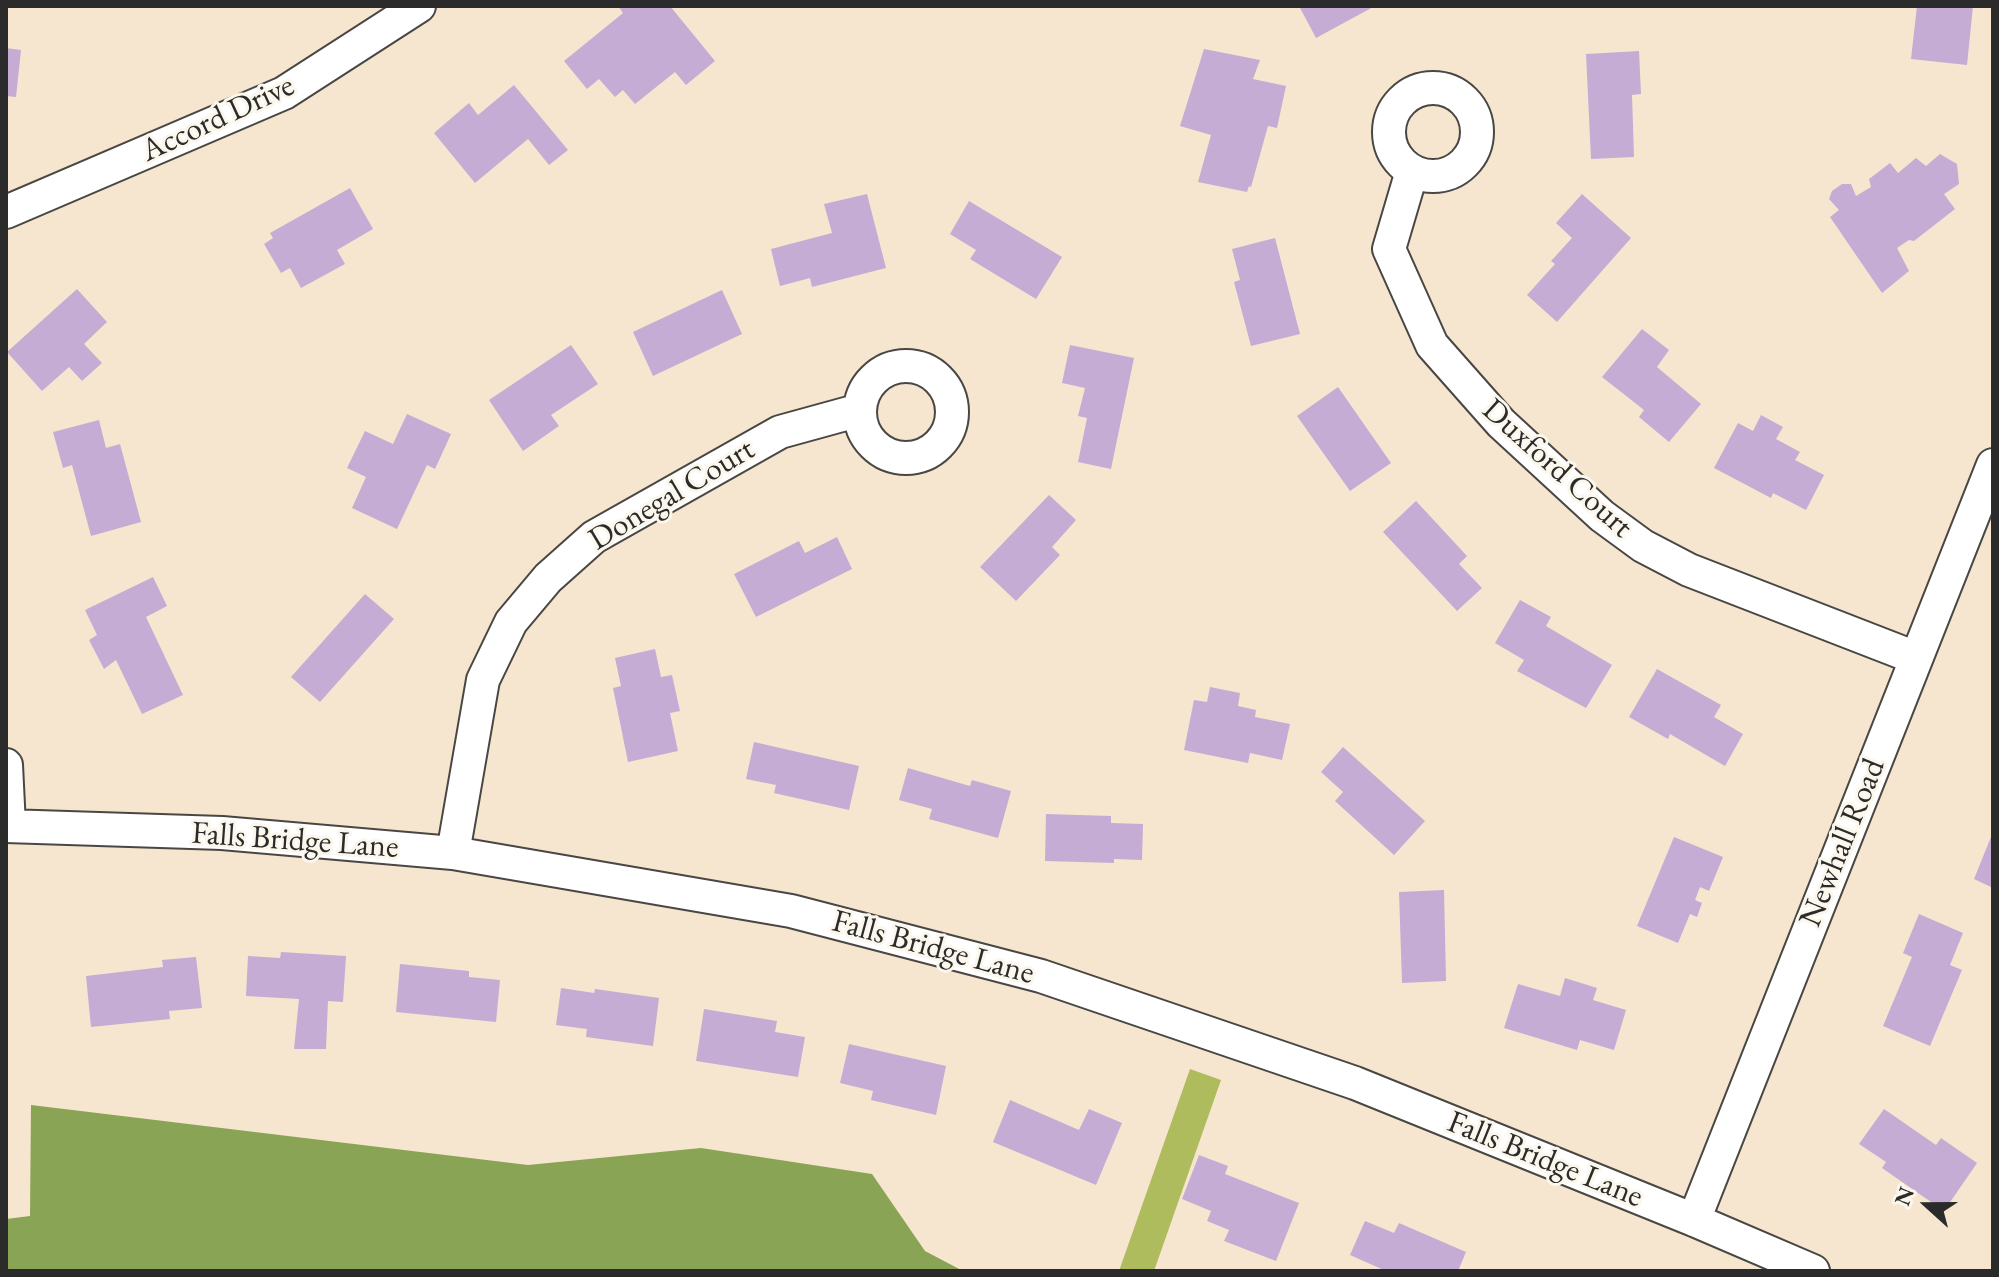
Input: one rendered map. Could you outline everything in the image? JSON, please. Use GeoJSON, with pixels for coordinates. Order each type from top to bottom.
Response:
{"type":"FeatureCollection","features":[{"type":"Feature","properties":{"kind":"street","name":"Accord Drive"},"geometry":{"type":"LineString","coordinates":[[6,212],[284,93],[419,6]]}},
{"type":"Feature","properties":{"kind":"street","name":"Duxford Court"},"geometry":{"type":"LineString","coordinates":[[1412,171],[1389,249],[1432,345],[1501,423],[1602,516],[1643,546],[1689,570],[1916,658]]}},
{"type":"Feature","properties":{"kind":"street","name":"Donegal Court"},"geometry":{"type":"LineString","coordinates":[[453,853],[483,680],[511,622],[548,578],[594,537],[780,432],[860,410]]}},
{"type":"Feature","properties":{"kind":"street","name":"Newhall Road"},"geometry":{"type":"LineString","coordinates":[[1694,1220],[1993,465]]}},
{"type":"Feature","properties":{"kind":"street"},"geometry":{"type":"LineString","coordinates":[[6,765],[8,826]]}},
{"type":"Feature","properties":{"kind":"street","name":"Falls Bridge Lane"},"geometry":{"type":"LineString","coordinates":[[8,826],[222,833],[453,853],[791,911],[1041,976],[1355,1083],[1813,1271]]}},
{"type":"Feature","properties":{"kind":"green space"},"geometry":{"type":"Polygon","coordinates":[[[1190,1069],[1221,1080],[1154,1271],[1119,1271],[1190,1069]]]}},
{"type":"Feature","properties":{"kind":"green space"},"geometry":{"type":"Polygon","coordinates":[[[31,1105],[528,1165],[701,1148],[872,1174],[925,1251],[963,1271],[6,1271],[6,1219],[30,1216],[31,1105]]]}},
{"type":"Feature","properties":{"kind":"building"},"geometry":{"type":"Polygon","coordinates":[[[618,6],[670,6],[715,61],[686,85],[675,72],[635,104],[623,90],[615,97],[599,79],[587,89],[564,61],[623,13],[618,6]]]}},
{"type":"Feature","properties":{"kind":"building"},"geometry":{"type":"Polygon","coordinates":[[[1299,6],[1375,6],[1316,38],[1299,6]]]}},
{"type":"Feature","properties":{"kind":"building"},"geometry":{"type":"Polygon","coordinates":[[[1917,6],[1973,6],[1967,65],[1911,59],[1917,6]]]}},
{"type":"Feature","properties":{"kind":"building"},"geometry":{"type":"Polygon","coordinates":[[[6,48],[21,50],[16,97],[6,96],[6,48]]]}},
{"type":"Feature","properties":{"kind":"building"},"geometry":{"type":"Polygon","coordinates":[[[1204,49],[1260,60],[1253,79],[1286,86],[1277,128],[1268,126],[1247,192],[1198,182],[1211,135],[1180,126],[1204,49]]]}},
{"type":"Feature","properties":{"kind":"building"},"geometry":{"type":"Polygon","coordinates":[[[1639,51],[1641,94],[1632,95],[1634,157],[1591,159],[1586,54],[1639,51]]]}},
{"type":"Feature","properties":{"kind":"building"},"geometry":{"type":"Polygon","coordinates":[[[514,85],[568,150],[549,165],[528,139],[475,183],[434,133],[469,103],[478,115],[514,85]]]}},
{"type":"Feature","properties":{"kind":"building"},"geometry":{"type":"Polygon","coordinates":[[[1940,154],[1957,164],[1959,184],[1944,194],[1955,209],[1914,241],[1909,240],[1897,248],[1909,271],[1882,293],[1830,217],[1839,210],[1829,199],[1832,191],[1842,184],[1851,184],[1856,196],[1871,187],[1869,179],[1890,163],[1898,173],[1916,158],[1926,166],[1940,154]]]}},
{"type":"Feature","properties":{"kind":"building"},"geometry":{"type":"Polygon","coordinates":[[[350,188],[373,229],[337,250],[345,264],[301,288],[290,268],[281,273],[264,244],[273,238],[270,233],[350,188]]]}},
{"type":"Feature","properties":{"kind":"building"},"geometry":{"type":"Polygon","coordinates":[[[867,194],[886,268],[812,287],[810,278],[780,286],[771,249],[832,233],[824,204],[867,194]]]}},
{"type":"Feature","properties":{"kind":"building"},"geometry":{"type":"Polygon","coordinates":[[[1582,194],[1631,238],[1557,322],[1527,295],[1555,264],[1551,261],[1572,238],[1556,223],[1582,194]]]}},
{"type":"Feature","properties":{"kind":"building"},"geometry":{"type":"Polygon","coordinates":[[[969,201],[1062,257],[1036,299],[970,259],[976,250],[950,234],[969,201]]]}},
{"type":"Feature","properties":{"kind":"building"},"geometry":{"type":"Polygon","coordinates":[[[1275,238],[1300,334],[1251,346],[1234,282],[1240,280],[1232,249],[1275,238]]]}},
{"type":"Feature","properties":{"kind":"building"},"geometry":{"type":"Polygon","coordinates":[[[77,289],[107,322],[84,344],[102,363],[82,381],[69,367],[42,391],[7,352],[77,289]]]}},
{"type":"Feature","properties":{"kind":"building"},"geometry":{"type":"Polygon","coordinates":[[[722,290],[742,334],[653,376],[633,332],[722,290]]]}},
{"type":"Feature","properties":{"kind":"building"},"geometry":{"type":"Polygon","coordinates":[[[1642,329],[1669,350],[1657,367],[1701,404],[1669,442],[1639,417],[1644,410],[1602,377],[1642,329]]]}},
{"type":"Feature","properties":{"kind":"building"},"geometry":{"type":"Polygon","coordinates":[[[571,345],[598,384],[551,415],[559,426],[523,451],[489,400],[571,345]]]}},
{"type":"Feature","properties":{"kind":"building"},"geometry":{"type":"Polygon","coordinates":[[[1070,345],[1134,358],[1111,469],[1078,462],[1087,418],[1078,416],[1085,388],[1062,383],[1070,345]]]}},
{"type":"Feature","properties":{"kind":"building"},"geometry":{"type":"Polygon","coordinates":[[[1338,387],[1391,463],[1350,491],[1297,416],[1338,387]]]}},
{"type":"Feature","properties":{"kind":"building"},"geometry":{"type":"Polygon","coordinates":[[[407,414],[451,434],[435,469],[427,465],[397,529],[352,508],[366,477],[347,468],[365,431],[393,444],[407,414]]]}},
{"type":"Feature","properties":{"kind":"building"},"geometry":{"type":"Polygon","coordinates":[[[1761,415],[1783,427],[1776,439],[1800,452],[1795,460],[1824,475],[1806,510],[1773,493],[1771,498],[1714,468],[1738,423],[1753,431],[1761,415]]]}},
{"type":"Feature","properties":{"kind":"building"},"geometry":{"type":"Polygon","coordinates":[[[99,420],[106,448],[120,444],[141,522],[91,536],[72,465],[63,468],[53,432],[99,420]]]}},
{"type":"Feature","properties":{"kind":"building"},"geometry":{"type":"Polygon","coordinates":[[[1049,495],[1076,520],[1052,547],[1060,555],[1016,601],[980,567],[1049,495]]]}},
{"type":"Feature","properties":{"kind":"building"},"geometry":{"type":"Polygon","coordinates":[[[1416,501],[1467,556],[1459,564],[1482,588],[1457,611],[1383,532],[1416,501]]]}},
{"type":"Feature","properties":{"kind":"building"},"geometry":{"type":"Polygon","coordinates":[[[837,537],[852,569],[756,617],[734,574],[799,541],[805,553],[837,537]]]}},
{"type":"Feature","properties":{"kind":"building"},"geometry":{"type":"Polygon","coordinates":[[[153,577],[167,606],[146,617],[183,695],[142,714],[116,660],[104,669],[89,640],[97,635],[85,610],[153,577]]]}},
{"type":"Feature","properties":{"kind":"building"},"geometry":{"type":"Polygon","coordinates":[[[365,594],[394,619],[320,702],[291,677],[365,594]]]}},
{"type":"Feature","properties":{"kind":"building"},"geometry":{"type":"Polygon","coordinates":[[[1520,600],[1551,617],[1546,626],[1612,665],[1586,708],[1517,671],[1524,660],[1495,643],[1520,600]]]}},
{"type":"Feature","properties":{"kind":"building"},"geometry":{"type":"Polygon","coordinates":[[[655,649],[661,677],[672,675],[680,711],[670,713],[678,751],[628,762],[613,688],[621,686],[615,658],[655,649]]]}},
{"type":"Feature","properties":{"kind":"building"},"geometry":{"type":"Polygon","coordinates":[[[1657,669],[1721,705],[1714,717],[1743,734],[1725,766],[1670,734],[1668,739],[1629,717],[1657,669]]]}},
{"type":"Feature","properties":{"kind":"building"},"geometry":{"type":"Polygon","coordinates":[[[1210,687],[1240,693],[1238,706],[1256,710],[1255,717],[1290,724],[1282,760],[1250,753],[1248,763],[1184,750],[1194,700],[1207,702],[1210,687]]]}},
{"type":"Feature","properties":{"kind":"building"},"geometry":{"type":"Polygon","coordinates":[[[754,742],[859,766],[849,810],[774,793],[776,785],[746,779],[754,742]]]}},
{"type":"Feature","properties":{"kind":"building"},"geometry":{"type":"Polygon","coordinates":[[[1343,747],[1425,821],[1394,855],[1335,801],[1343,792],[1321,772],[1343,747]]]}},
{"type":"Feature","properties":{"kind":"building"},"geometry":{"type":"Polygon","coordinates":[[[908,768],[970,786],[972,780],[1011,791],[998,838],[929,819],[932,809],[899,800],[908,768]]]}},
{"type":"Feature","properties":{"kind":"building"},"geometry":{"type":"Polygon","coordinates":[[[1046,814],[1111,816],[1111,823],[1143,824],[1142,860],[1114,859],[1114,863],[1045,861],[1046,814]]]}},
{"type":"Feature","properties":{"kind":"building"},"geometry":{"type":"Polygon","coordinates":[[[1993,832],[1993,888],[1974,879],[1993,832]]]}},
{"type":"Feature","properties":{"kind":"building"},"geometry":{"type":"Polygon","coordinates":[[[1674,837],[1723,857],[1709,891],[1700,887],[1695,900],[1702,903],[1697,917],[1690,914],[1678,943],[1637,926],[1674,837]]]}},
{"type":"Feature","properties":{"kind":"building"},"geometry":{"type":"Polygon","coordinates":[[[1444,890],[1446,981],[1402,983],[1399,892],[1444,890]]]}},
{"type":"Feature","properties":{"kind":"building"},"geometry":{"type":"Polygon","coordinates":[[[1919,914],[1963,933],[1950,965],[1962,970],[1930,1046],[1883,1026],[1912,957],[1903,953],[1919,914]]]}},
{"type":"Feature","properties":{"kind":"building"},"geometry":{"type":"Polygon","coordinates":[[[281,952],[346,956],[343,1002],[328,1001],[326,1049],[294,1049],[299,999],[246,996],[248,956],[280,958],[281,952]]]}},
{"type":"Feature","properties":{"kind":"building"},"geometry":{"type":"Polygon","coordinates":[[[196,957],[202,1008],[169,1011],[170,1019],[91,1027],[86,976],[163,967],[162,960],[196,957]]]}},
{"type":"Feature","properties":{"kind":"building"},"geometry":{"type":"Polygon","coordinates":[[[400,964],[469,971],[469,977],[500,980],[496,1022],[396,1012],[400,964]]]}},
{"type":"Feature","properties":{"kind":"building"},"geometry":{"type":"Polygon","coordinates":[[[1565,978],[1597,988],[1593,1000],[1626,1010],[1614,1050],[1580,1040],[1577,1050],[1504,1028],[1518,984],[1560,996],[1565,978]]]}},
{"type":"Feature","properties":{"kind":"building"},"geometry":{"type":"Polygon","coordinates":[[[561,988],[594,993],[595,989],[659,998],[653,1046],[586,1037],[587,1029],[556,1025],[561,988]]]}},
{"type":"Feature","properties":{"kind":"building"},"geometry":{"type":"Polygon","coordinates":[[[704,1009],[777,1021],[775,1032],[805,1037],[798,1077],[696,1061],[704,1009]]]}},
{"type":"Feature","properties":{"kind":"building"},"geometry":{"type":"Polygon","coordinates":[[[849,1044],[946,1066],[936,1115],[871,1100],[873,1091],[840,1083],[849,1044]]]}},
{"type":"Feature","properties":{"kind":"building"},"geometry":{"type":"Polygon","coordinates":[[[1010,1100],[1079,1130],[1089,1109],[1122,1123],[1096,1185],[993,1142],[1010,1100]]]}},
{"type":"Feature","properties":{"kind":"building"},"geometry":{"type":"Polygon","coordinates":[[[1884,1109],[1936,1145],[1941,1138],[1977,1163],[1944,1211],[1882,1168],[1886,1162],[1859,1144],[1884,1109]]]}},
{"type":"Feature","properties":{"kind":"building"},"geometry":{"type":"Polygon","coordinates":[[[1199,1155],[1228,1166],[1225,1174],[1299,1203],[1276,1261],[1224,1241],[1229,1230],[1207,1221],[1211,1211],[1182,1199],[1199,1155]]]}},
{"type":"Feature","properties":{"kind":"building"},"geometry":{"type":"Polygon","coordinates":[[[1365,1221],[1394,1233],[1399,1223],[1466,1252],[1458,1271],[1386,1271],[1350,1255],[1365,1221]]]}}]}
